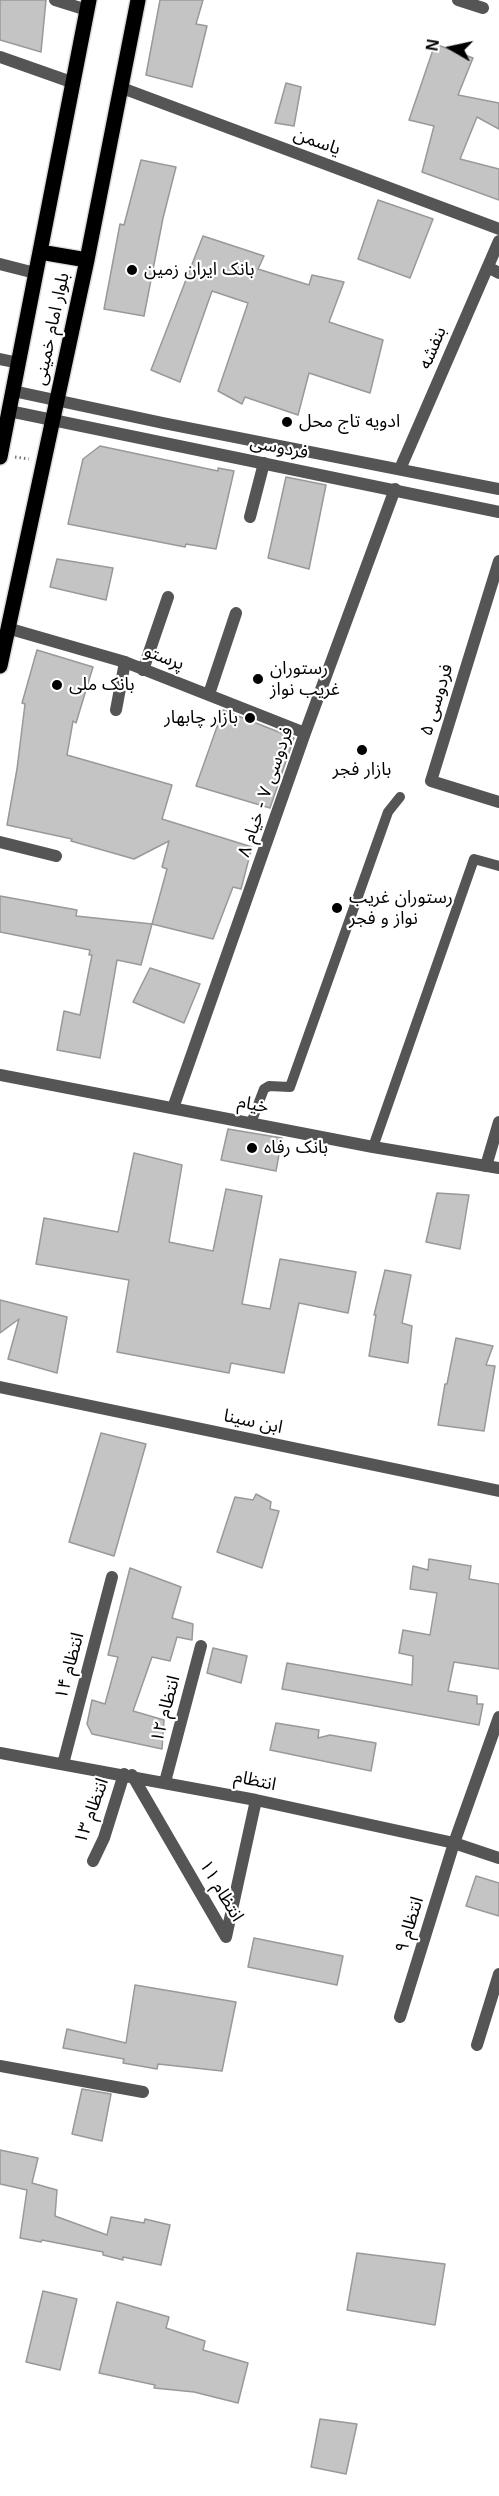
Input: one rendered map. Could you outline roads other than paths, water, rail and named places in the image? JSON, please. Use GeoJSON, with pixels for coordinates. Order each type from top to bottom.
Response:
{"type":"FeatureCollection","features":[{"type":"Feature","properties":{"kind":"main road","name":"بلوار امام خمینی"},"geometry":{"type":"LineString","coordinates":[[0,666],[87,260],[138,0]]}},
{"type":"Feature","properties":{"kind":"main road","name":"بلوار امام خمینی"},"geometry":{"type":"LineString","coordinates":[[0,455],[88,5]]}},
{"type":"Feature","properties":{"kind":"main road"},"geometry":{"type":"LineString","coordinates":[[40,252],[87,260]]}},
{"type":"Feature","properties":{"kind":"street"},"geometry":{"type":"LineString","coordinates":[[56,0],[88,5]]}},
{"type":"Feature","properties":{"kind":"street"},"geometry":{"type":"LineString","coordinates":[[458,0],[483,8]]}},
{"type":"Feature","properties":{"kind":"street"},"geometry":{"type":"LineString","coordinates":[[0,57],[74,83]]}},
{"type":"Feature","properties":{"kind":"street","name":"یاسمن"},"geometry":{"type":"LineString","coordinates":[[122,88],[499,229]]}},
{"type":"Feature","properties":{"kind":"street","name":"بنفشه"},"geometry":{"type":"LineString","coordinates":[[400,469],[494,270],[499,241]]}},
{"type":"Feature","properties":{"kind":"street"},"geometry":{"type":"LineString","coordinates":[[0,264],[35,273]]}},
{"type":"Feature","properties":{"kind":"street"},"geometry":{"type":"LineString","coordinates":[[0,359],[19,363]]}},
{"type":"Feature","properties":{"kind":"street","name":"فردوسی"},"geometry":{"type":"LineString","coordinates":[[13,391],[499,489]]}},
{"type":"Feature","properties":{"kind":"street","name":"فردوسی"},"geometry":{"type":"LineString","coordinates":[[9,411],[499,512]]}},
{"type":"Feature","properties":{"kind":"street"},"geometry":{"type":"LineString","coordinates":[[250,518],[264,463]]}},
{"type":"Feature","properties":{"kind":"street","name":"فردوسی ۷ - خیام ۸"},"geometry":{"type":"LineString","coordinates":[[173,1108],[394,489]]}},
{"type":"Feature","properties":{"kind":"street","name":"فردوسی ۵"},"geometry":{"type":"LineString","coordinates":[[499,561],[431,781],[499,802]]}},
{"type":"Feature","properties":{"kind":"street"},"geometry":{"type":"LineString","coordinates":[[143,670],[168,597]]}},
{"type":"Feature","properties":{"kind":"street"},"geometry":{"type":"LineString","coordinates":[[209,694],[236,614]]}},
{"type":"Feature","properties":{"kind":"street","name":"پرستو"},"geometry":{"type":"LineString","coordinates":[[7,628],[125,663],[209,694],[305,734]]}},
{"type":"Feature","properties":{"kind":"street"},"geometry":{"type":"LineString","coordinates":[[116,710],[125,663]]}},
{"type":"Feature","properties":{"kind":"street"},"geometry":{"type":"LineString","coordinates":[[0,842],[56,855]]}},
{"type":"Feature","properties":{"kind":"street","name":"خیام"},"geometry":{"type":"LineString","coordinates":[[0,1075],[373,1147],[493,1167]]}},
{"type":"Feature","properties":{"kind":"street"},"geometry":{"type":"LineString","coordinates":[[493,1167],[499,1122]]}},
{"type":"Feature","properties":{"kind":"street","name":"ابن سینا"},"geometry":{"type":"LineString","coordinates":[[0,1387],[499,1491]]}},
{"type":"Feature","properties":{"kind":"street","name":"انتظام ۱۴"},"geometry":{"type":"LineString","coordinates":[[63,1764],[112,1577]]}},
{"type":"Feature","properties":{"kind":"street","name":"انتظام ۱۲"},"geometry":{"type":"LineString","coordinates":[[165,1782],[201,1646]]}},
{"type":"Feature","properties":{"kind":"street","name":"انتظام ۹"},"geometry":{"type":"LineString","coordinates":[[400,2017],[454,1843],[499,1717]]}},
{"type":"Feature","properties":{"kind":"street","name":"انتظام"},"geometry":{"type":"LineString","coordinates":[[0,1753],[128,1774],[256,1800],[454,1843],[499,1858]]}},
{"type":"Feature","properties":{"kind":"street","name":"انتظام ۱۱"},"geometry":{"type":"LineString","coordinates":[[128,1774],[226,1937],[256,1800]]}},
{"type":"Feature","properties":{"kind":"street","name":"انتظام ۱۳"},"geometry":{"type":"LineString","coordinates":[[93,1861],[128,1774]]}},
{"type":"Feature","properties":{"kind":"street"},"geometry":{"type":"LineString","coordinates":[[477,2045],[499,1974]]}},
{"type":"Feature","properties":{"kind":"street"},"geometry":{"type":"LineString","coordinates":[[0,2066],[143,2092]]}},
{"type":"Feature","properties":{"kind":"lane"},"geometry":{"type":"LineString","coordinates":[[251,1123],[264,1089],[269,1086],[290,1087],[387,812],[400,797]]}},
{"type":"Feature","properties":{"kind":"lane"},"geometry":{"type":"LineString","coordinates":[[373,1147],[474,859],[499,866]]}},
{"type":"Feature","properties":{"kind":"place","name":"بانک ایران زمین"},"geometry":{"type":"Point","coordinates":[132,270]}},
{"type":"Feature","properties":{"kind":"place","name":"ادویه تاج محل"},"geometry":{"type":"Point","coordinates":[287,422]}},
{"type":"Feature","properties":{"kind":"place","name":"رستوران غریب نواز"},"geometry":{"type":"Point","coordinates":[258,679]}},
{"type":"Feature","properties":{"kind":"place","name":"بانک ملی"},"geometry":{"type":"Point","coordinates":[57,685]}},
{"type":"Feature","properties":{"kind":"place","name":"بازار چابهار"},"geometry":{"type":"Point","coordinates":[250,718]}},
{"type":"Feature","properties":{"kind":"place","name":"بازار فجر"},"geometry":{"type":"Point","coordinates":[362,750]}},
{"type":"Feature","properties":{"kind":"place","name":"رستوران غریب نواز و فجر"},"geometry":{"type":"Point","coordinates":[337,908]}},
{"type":"Feature","properties":{"kind":"place","name":"بانک رفاه"},"geometry":{"type":"Point","coordinates":[252,1148]}}]}
